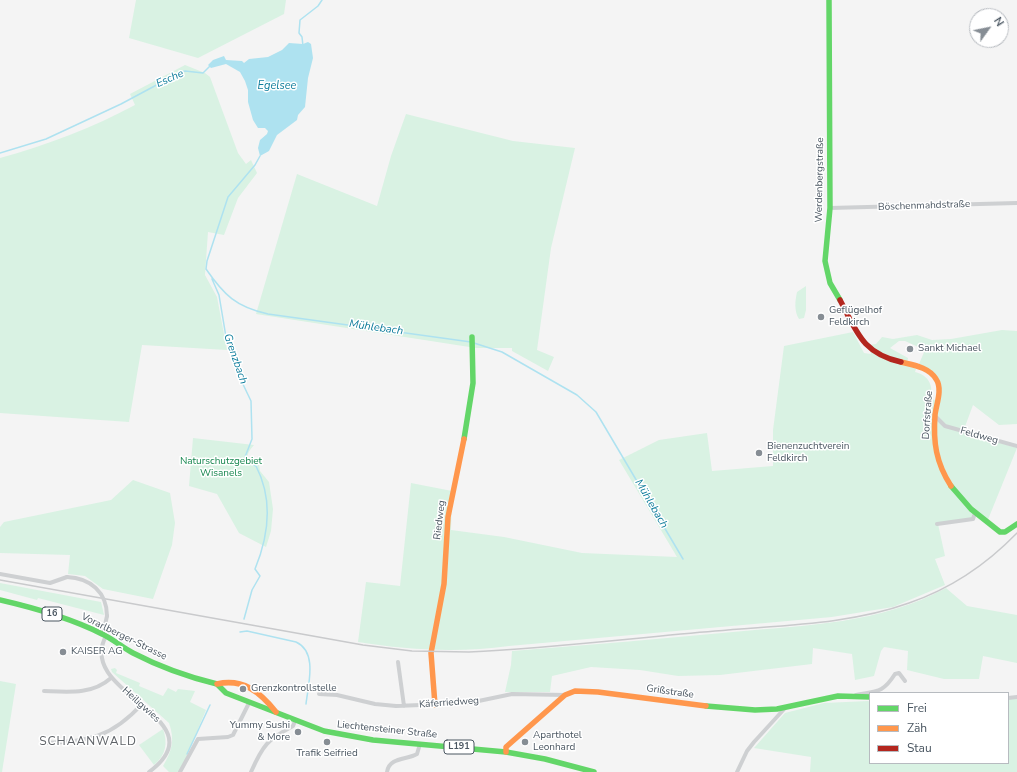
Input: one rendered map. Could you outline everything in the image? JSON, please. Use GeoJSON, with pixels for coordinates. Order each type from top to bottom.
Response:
{"type":"FeatureCollection","features":[{"type":"Feature","properties":{"kind":"street","name":"Werdenbergstraße"},"geometry":{"type":"LineString","coordinates":[[829,0],[830,208],[825,261],[829,278],[863,343],[869,348]]}},
{"type":"Feature","properties":{"kind":"street","name":"Böschenmahdstraße"},"geometry":{"type":"LineString","coordinates":[[830,208],[1017,203]]}},
{"type":"Feature","properties":{"kind":"street","name":"Riedweg"},"geometry":{"type":"LineString","coordinates":[[435,705],[432,684],[431,652],[444,585],[447,520],[474,379],[472,341]]}},
{"type":"Feature","properties":{"kind":"street","name":"Dorfstraße"},"geometry":{"type":"LineString","coordinates":[[869,348],[875,354],[914,365],[929,373],[936,379],[939,386],[934,429],[935,450],[938,462],[956,491],[975,512],[1000,532],[1005,532],[1017,524]]}},
{"type":"Feature","properties":{"kind":"street"},"geometry":{"type":"LineString","coordinates":[[934,429],[941,423],[935,416]]}},
{"type":"Feature","properties":{"kind":"street","name":"Feldweg"},"geometry":{"type":"LineString","coordinates":[[941,423],[1017,446]]}},
{"type":"Feature","properties":{"kind":"street"},"geometry":{"type":"LineString","coordinates":[[937,524],[973,519],[975,512]]}},
{"type":"Feature","properties":{"kind":"street","name":"Heiligwies"},"geometry":{"type":"LineString","coordinates":[[0,574],[50,583],[67,577],[83,579],[95,586],[105,603],[107,616],[105,635],[101,650],[101,657],[105,669],[111,678],[163,724],[168,738],[168,750],[164,758],[149,772]]}},
{"type":"Feature","properties":{"kind":"street","name":"Vorarlberger-Strasse"},"geometry":{"type":"LineString","coordinates":[[0,600],[65,618],[105,635],[133,653],[158,664],[193,678],[217,684]]}},
{"type":"Feature","properties":{"kind":"street","name":"Käferriedweg"},"geometry":{"type":"LineString","coordinates":[[398,662],[404,706]]}},
{"type":"Feature","properties":{"kind":"street","name":"Grißstraße"},"geometry":{"type":"LineString","coordinates":[[874,692],[881,691],[888,685],[895,674],[899,673],[905,680]]}},
{"type":"Feature","properties":{"kind":"street"},"geometry":{"type":"LineString","coordinates":[[44,691],[75,692],[92,690],[104,684],[111,678]]}},
{"type":"Feature","properties":{"kind":"street","name":"Liechtensteiner Straße"},"geometry":{"type":"LineString","coordinates":[[217,684],[236,682],[257,691],[268,701],[276,712]]}},
{"type":"Feature","properties":{"kind":"street","name":"Liechtensteiner Straße"},"geometry":{"type":"LineString","coordinates":[[217,684],[226,693],[249,703],[276,712],[295,721],[337,734],[506,752],[594,772]]}},
{"type":"Feature","properties":{"kind":"street","name":"Grißstraße"},"geometry":{"type":"LineString","coordinates":[[506,752],[506,747],[519,733],[565,695],[582,690],[732,709],[755,710],[786,707],[821,698],[869,693]]}},
{"type":"Feature","properties":{"kind":"street","name":"Käferriedweg"},"geometry":{"type":"LineString","coordinates":[[319,694],[337,695],[375,704],[404,706],[469,703],[512,694],[565,695]]}},
{"type":"Feature","properties":{"kind":"street","name":"Grißstraße"},"geometry":{"type":"LineString","coordinates":[[855,695],[869,697]]}},
{"type":"Feature","properties":{"kind":"street"},"geometry":{"type":"LineString","coordinates":[[180,772],[198,739],[228,737],[233,735],[249,703]]}},
{"type":"Feature","properties":{"kind":"street"},"geometry":{"type":"LineString","coordinates":[[45,743],[79,741],[100,736],[120,725],[142,704]]}},
{"type":"Feature","properties":{"kind":"street"},"geometry":{"type":"LineString","coordinates":[[737,772],[754,742],[786,707]]}},
{"type":"Feature","properties":{"kind":"street"},"geometry":{"type":"LineString","coordinates":[[251,772],[260,752],[267,742],[293,726],[295,721]]}},
{"type":"Feature","properties":{"kind":"street"},"geometry":{"type":"LineString","coordinates":[[387,772],[388,765],[392,762],[417,754],[420,744]]}},
{"type":"Feature","properties":{"kind":"green space"},"geometry":{"type":"Polygon","coordinates":[[[136,0],[286,0],[284,14],[198,58],[129,38],[136,0]]]}},
{"type":"Feature","properties":{"kind":"green space"},"geometry":{"type":"Polygon","coordinates":[[[185,65],[205,73],[210,77],[238,153],[246,164],[251,160],[257,173],[238,198],[224,235],[208,232],[205,275],[217,297],[227,350],[142,345],[129,422],[0,413],[0,158],[69,135],[135,105],[130,94],[185,65]]]}},
{"type":"Feature","properties":{"kind":"green space"},"geometry":{"type":"Polygon","coordinates":[[[406,114],[513,141],[575,148],[551,248],[537,350],[554,357],[548,371],[512,351],[512,348],[476,348],[256,314],[297,174],[377,206],[391,156],[406,114]]]}},
{"type":"Feature","properties":{"kind":"green space"},"geometry":{"type":"Polygon","coordinates":[[[806,286],[806,310],[804,318],[799,319],[795,306],[797,292],[806,286]]]}},
{"type":"Feature","properties":{"kind":"green space"},"geometry":{"type":"Polygon","coordinates":[[[1002,330],[1017,331],[1017,424],[999,425],[973,405],[963,432],[1017,448],[987,522],[976,513],[972,519],[938,524],[945,556],[935,559],[945,585],[893,607],[832,617],[490,648],[433,650],[358,642],[366,582],[400,586],[411,483],[452,491],[451,530],[504,537],[582,553],[677,557],[619,460],[659,440],[707,433],[712,471],[773,466],[773,430],[784,346],[853,332],[864,353],[871,354],[869,345],[876,344],[882,337],[893,339],[917,335],[932,340],[951,339],[1002,330]],[[899,341],[890,348],[908,358],[907,363],[916,369],[915,372],[927,379],[931,386],[931,399],[935,400],[936,403],[940,386],[930,372],[919,364],[925,350],[905,341],[899,341]]]}},
{"type":"Feature","properties":{"kind":"green space","name":"Naturschutzgebiet Wisanels"},"geometry":{"type":"Polygon","coordinates":[[[193,438],[254,445],[249,451],[248,457],[250,462],[259,464],[260,471],[269,482],[273,509],[271,531],[266,547],[239,533],[217,494],[189,486],[193,438]]]}},
{"type":"Feature","properties":{"kind":"green space"},"geometry":{"type":"Polygon","coordinates":[[[133,480],[170,493],[175,523],[172,545],[153,599],[103,589],[85,576],[68,574],[70,555],[0,553],[0,527],[4,522],[111,500],[133,480]]]}},
{"type":"Feature","properties":{"kind":"green space"},"geometry":{"type":"Polygon","coordinates":[[[0,583],[101,602],[104,615],[0,590],[0,583]]]}},
{"type":"Feature","properties":{"kind":"green space"},"geometry":{"type":"Polygon","coordinates":[[[946,588],[967,606],[1017,615],[1017,663],[983,656],[979,679],[944,679],[907,670],[908,651],[884,647],[881,651],[874,676],[855,680],[852,654],[813,648],[812,664],[720,675],[678,676],[640,670],[591,667],[552,676],[550,692],[505,692],[511,665],[512,651],[651,640],[842,621],[895,609],[921,600],[946,588]]]}},
{"type":"Feature","properties":{"kind":"green space"},"geometry":{"type":"Polygon","coordinates":[[[115,668],[117,670],[116,673],[140,683],[139,686],[163,696],[168,688],[176,692],[178,689],[195,691],[190,702],[206,710],[180,772],[169,772],[163,766],[172,745],[172,735],[169,723],[112,672],[111,669],[115,668]]]}},
{"type":"Feature","properties":{"kind":"green space"},"geometry":{"type":"Polygon","coordinates":[[[0,681],[16,684],[2,772],[0,772],[0,681]]]}},
{"type":"Feature","properties":{"kind":"green space"},"geometry":{"type":"Polygon","coordinates":[[[1017,697],[1017,772],[810,772],[811,757],[754,748],[785,713],[824,703],[868,701],[869,764],[1009,764],[1009,699],[1017,697]]]}},
{"type":"Feature","properties":{"kind":"green space"},"geometry":{"type":"Polygon","coordinates":[[[163,729],[165,734],[165,748],[161,757],[154,765],[139,745],[163,729]]]}},
{"type":"Feature","properties":{"kind":"water","name":"Egelsee"},"geometry":{"type":"Polygon","coordinates":[[[308,42],[311,44],[313,58],[308,78],[305,107],[298,115],[297,120],[277,135],[269,151],[260,156],[258,148],[260,140],[267,134],[268,131],[265,128],[258,128],[253,120],[248,102],[248,90],[240,72],[226,64],[211,68],[208,65],[213,60],[224,56],[226,60],[242,61],[244,63],[249,59],[268,57],[282,50],[289,43],[303,44],[308,42]]]}},
{"type":"Feature","properties":{"kind":"waterway","name":"Esche"},"geometry":{"type":"LineString","coordinates":[[303,46],[302,37],[299,33],[300,20],[318,6],[322,0]]}},
{"type":"Feature","properties":{"kind":"waterway","name":"Esche"},"geometry":{"type":"LineString","coordinates":[[0,153],[46,139],[121,104],[179,73],[185,71],[203,73],[210,66]]}},
{"type":"Feature","properties":{"kind":"waterway","name":"Mühlebach"},"geometry":{"type":"LineString","coordinates":[[260,156],[255,165],[228,197],[207,261],[206,269],[225,293],[239,304],[247,308],[268,314],[471,342]]}},
{"type":"Feature","properties":{"kind":"waterway","name":"Grenzbach"},"geometry":{"type":"LineString","coordinates":[[212,279],[219,295],[226,337],[240,378],[251,401],[252,439],[245,457],[248,462],[256,466],[265,491],[267,504],[266,530],[260,556],[255,569],[260,576],[252,590],[244,619]]}},
{"type":"Feature","properties":{"kind":"waterway","name":"Mühlebach"},"geometry":{"type":"LineString","coordinates":[[474,343],[502,352],[577,395],[596,412],[683,559]]}},
{"type":"Feature","properties":{"kind":"waterway"},"geometry":{"type":"LineString","coordinates":[[240,632],[247,631],[296,642],[303,647],[307,653],[310,670],[306,704]]}},
{"type":"Feature","properties":{"kind":"waterway","name":"Grenzbach"},"geometry":{"type":"LineString","coordinates":[[187,754],[210,705]]}},
{"type":"Feature","properties":{"kind":"railway"},"geometry":{"type":"LineString","coordinates":[[0,580],[363,645],[412,651],[469,652],[814,623],[862,616],[909,603],[939,591],[980,565],[1017,533]]}},
{"type":"Feature","properties":{"kind":"traffic: fast"},"geometry":{"type":"LineString","coordinates":[[829,0],[830,208],[825,261],[830,283],[840,300]]}},
{"type":"Feature","properties":{"kind":"traffic: fast"},"geometry":{"type":"LineString","coordinates":[[464,439],[473,383],[472,337]]}},
{"type":"Feature","properties":{"kind":"traffic: fast"},"geometry":{"type":"LineString","coordinates":[[951,486],[971,509],[1000,532],[1005,532],[1017,524]]}},
{"type":"Feature","properties":{"kind":"traffic: fast"},"geometry":{"type":"LineString","coordinates":[[0,600],[65,618],[106,636],[129,651],[153,663],[185,675],[217,684]]}},
{"type":"Feature","properties":{"kind":"traffic: fast"},"geometry":{"type":"LineString","coordinates":[[217,684],[226,693],[324,731],[373,740],[506,752],[545,759],[594,772]]}},
{"type":"Feature","properties":{"kind":"traffic: fast"},"geometry":{"type":"LineString","coordinates":[[706,706],[755,710],[777,709],[838,696],[869,697]]}},
{"type":"Feature","properties":{"kind":"traffic: slow"},"geometry":{"type":"LineString","coordinates":[[901,362],[925,369],[933,375],[938,383],[939,392],[934,425],[935,443],[939,461],[951,486]]}},
{"type":"Feature","properties":{"kind":"traffic: slow"},"geometry":{"type":"LineString","coordinates":[[435,705],[431,653],[444,584],[448,517],[464,439]]}},
{"type":"Feature","properties":{"kind":"traffic: slow"},"geometry":{"type":"LineString","coordinates":[[217,684],[235,683],[250,688],[264,698],[276,712]]}},
{"type":"Feature","properties":{"kind":"traffic: slow"},"geometry":{"type":"LineString","coordinates":[[506,752],[506,747],[565,695],[575,691],[598,692],[706,706]]}},
{"type":"Feature","properties":{"kind":"traffic: jam"},"geometry":{"type":"LineString","coordinates":[[840,300],[862,340],[877,353],[901,362]]}},
{"type":"Feature","properties":{"kind":"place","name":"Geflügelhof Feldkirch"},"geometry":{"type":"Point","coordinates":[821,317]}},
{"type":"Feature","properties":{"kind":"place","name":"Sankt Michael"},"geometry":{"type":"Point","coordinates":[910,349]}},
{"type":"Feature","properties":{"kind":"place","name":"Bienenzuchtverein Feldkirch"},"geometry":{"type":"Point","coordinates":[759,453]}},
{"type":"Feature","properties":{"kind":"place","name":"KAISER AG"},"geometry":{"type":"Point","coordinates":[63,652]}},
{"type":"Feature","properties":{"kind":"place","name":"Grenzkontrollstelle"},"geometry":{"type":"Point","coordinates":[243,689]}},
{"type":"Feature","properties":{"kind":"place","name":"Yummy Sushi & More"},"geometry":{"type":"Point","coordinates":[298,732]}},
{"type":"Feature","properties":{"kind":"place","name":"Trafik Seifried"},"geometry":{"type":"Point","coordinates":[327,742]}},
{"type":"Feature","properties":{"kind":"place","name":"Aparthotel Leonhard"},"geometry":{"type":"Point","coordinates":[525,742]}},
{"type":"Feature","properties":{"kind":"district","name":"SCHAANWALD"},"geometry":{"type":"Point","coordinates":[88,742]}}]}
